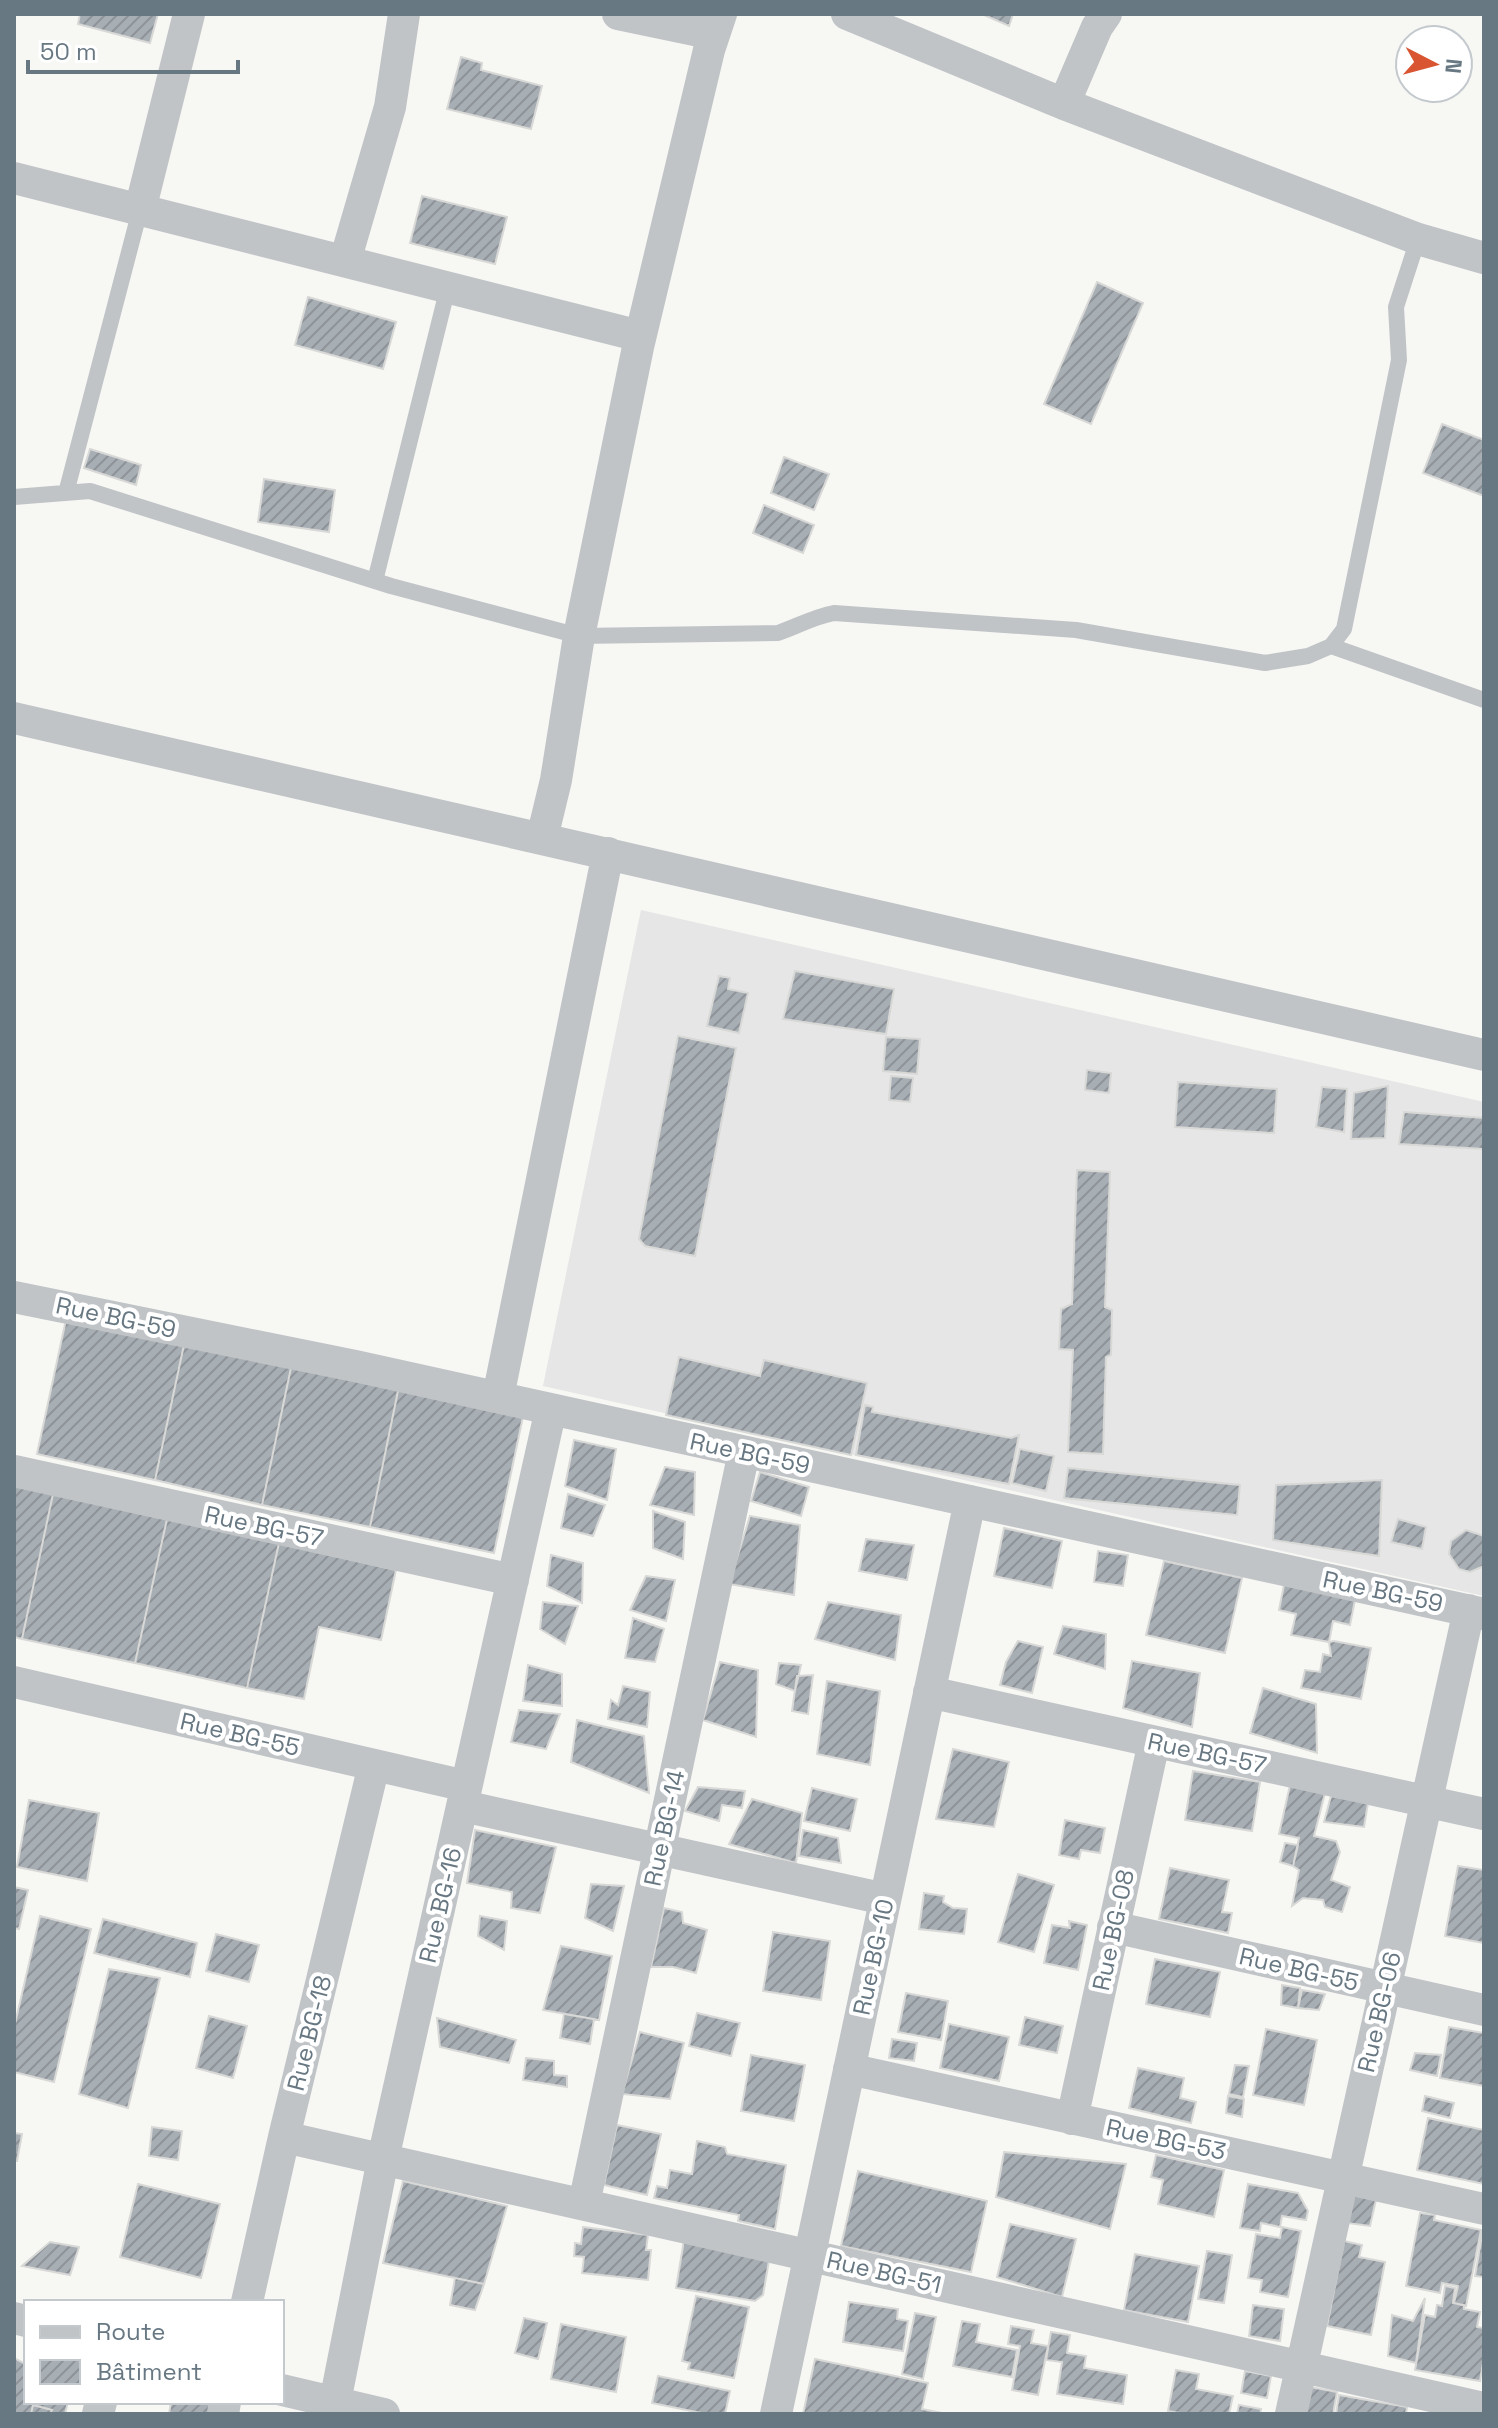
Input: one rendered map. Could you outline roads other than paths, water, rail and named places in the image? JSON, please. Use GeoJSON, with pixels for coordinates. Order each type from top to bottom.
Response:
{"type":"FeatureCollection","features":[{"type":"Feature","properties":{"kind":"street"},"geometry":{"type":"LineString","coordinates":[[140,210],[189,14]]}},
{"type":"Feature","properties":{"kind":"street"},"geometry":{"type":"LineString","coordinates":[[345,261],[390,107],[404,14]]}},
{"type":"Feature","properties":{"kind":"street"},"geometry":{"type":"LineString","coordinates":[[542,838],[556,780],[579,636],[640,336],[718,24],[618,14]]}},
{"type":"Feature","properties":{"kind":"street"},"geometry":{"type":"LineString","coordinates":[[847,14],[1064,104],[1418,239],[1484,258]]}},
{"type":"Feature","properties":{"kind":"street"},"geometry":{"type":"LineString","coordinates":[[1064,104],[1097,27],[1106,14]]}},
{"type":"Feature","properties":{"kind":"street"},"geometry":{"type":"LineString","coordinates":[[14,178],[640,336]]}},
{"type":"Feature","properties":{"kind":"street"},"geometry":{"type":"LineString","coordinates":[[14,718],[1484,1055]]}},
{"type":"Feature","properties":{"kind":"street"},"geometry":{"type":"LineString","coordinates":[[498,1397],[608,853]]}},
{"type":"Feature","properties":{"kind":"street","name":"Rue BG-59"},"geometry":{"type":"LineString","coordinates":[[14,1297],[498,1397],[1477,1612]]}},
{"type":"Feature","properties":{"kind":"street","name":"Rue BG-16"},"geometry":{"type":"LineString","coordinates":[[335,2402],[383,2159],[551,1409]]}},
{"type":"Feature","properties":{"kind":"street","name":"Rue BG-14"},"geometry":{"type":"LineString","coordinates":[[584,2204],[744,1452]]}},
{"type":"Feature","properties":{"kind":"street","name":"Rue BG-57"},"geometry":{"type":"LineString","coordinates":[[14,1471],[513,1580]]}},
{"type":"Feature","properties":{"kind":"street","name":"Rue BG-10"},"geometry":{"type":"LineString","coordinates":[[776,2414],[970,1501]]}},
{"type":"Feature","properties":{"kind":"street","name":"Rue BG-06"},"geometry":{"type":"LineString","coordinates":[[1291,2414],[1427,1801],[1477,1612]]}},
{"type":"Feature","properties":{"kind":"street","name":"Rue BG-55"},"geometry":{"type":"LineString","coordinates":[[14,1682],[374,1765],[464,1796],[660,1849],[885,1899]]}},
{"type":"Feature","properties":{"kind":"street","name":"Rue BG-57"},"geometry":{"type":"LineString","coordinates":[[929,1692],[1484,1814]]}},
{"type":"Feature","properties":{"kind":"street","name":"Rue BG-08"},"geometry":{"type":"LineString","coordinates":[[1072,2119],[1154,1742]]}},
{"type":"Feature","properties":{"kind":"street","name":"Rue BG-18"},"geometry":{"type":"LineString","coordinates":[[247,2300],[374,1765]]}},
{"type":"Feature","properties":{"kind":"street","name":"Rue BG-55"},"geometry":{"type":"LineString","coordinates":[[1113,1927],[1484,2010]]}},
{"type":"Feature","properties":{"kind":"street","name":"Rue BG-53"},"geometry":{"type":"LineString","coordinates":[[849,2069],[1484,2209]]}},
{"type":"Feature","properties":{"kind":"street","name":"Rue BG-51"},"geometry":{"type":"LineString","coordinates":[[284,2137],[1484,2408]]}},
{"type":"Feature","properties":{"kind":"street"},"geometry":{"type":"LineString","coordinates":[[284,2390],[384,2414]]}},
{"type":"Feature","properties":{"kind":"lane"},"geometry":{"type":"LineString","coordinates":[[66,493],[140,210]]}},
{"type":"Feature","properties":{"kind":"lane"},"geometry":{"type":"LineString","coordinates":[[14,497],[90,491],[375,581],[579,636],[778,633],[813,617],[834,613],[1076,630],[1265,663],[1308,656],[1331,646],[1344,629],[1399,360],[1396,307],[1418,239]]}},
{"type":"Feature","properties":{"kind":"lane"},"geometry":{"type":"LineString","coordinates":[[375,581],[448,287]]}},
{"type":"Feature","properties":{"kind":"lane"},"geometry":{"type":"LineString","coordinates":[[1331,646],[1484,700]]}}]}
